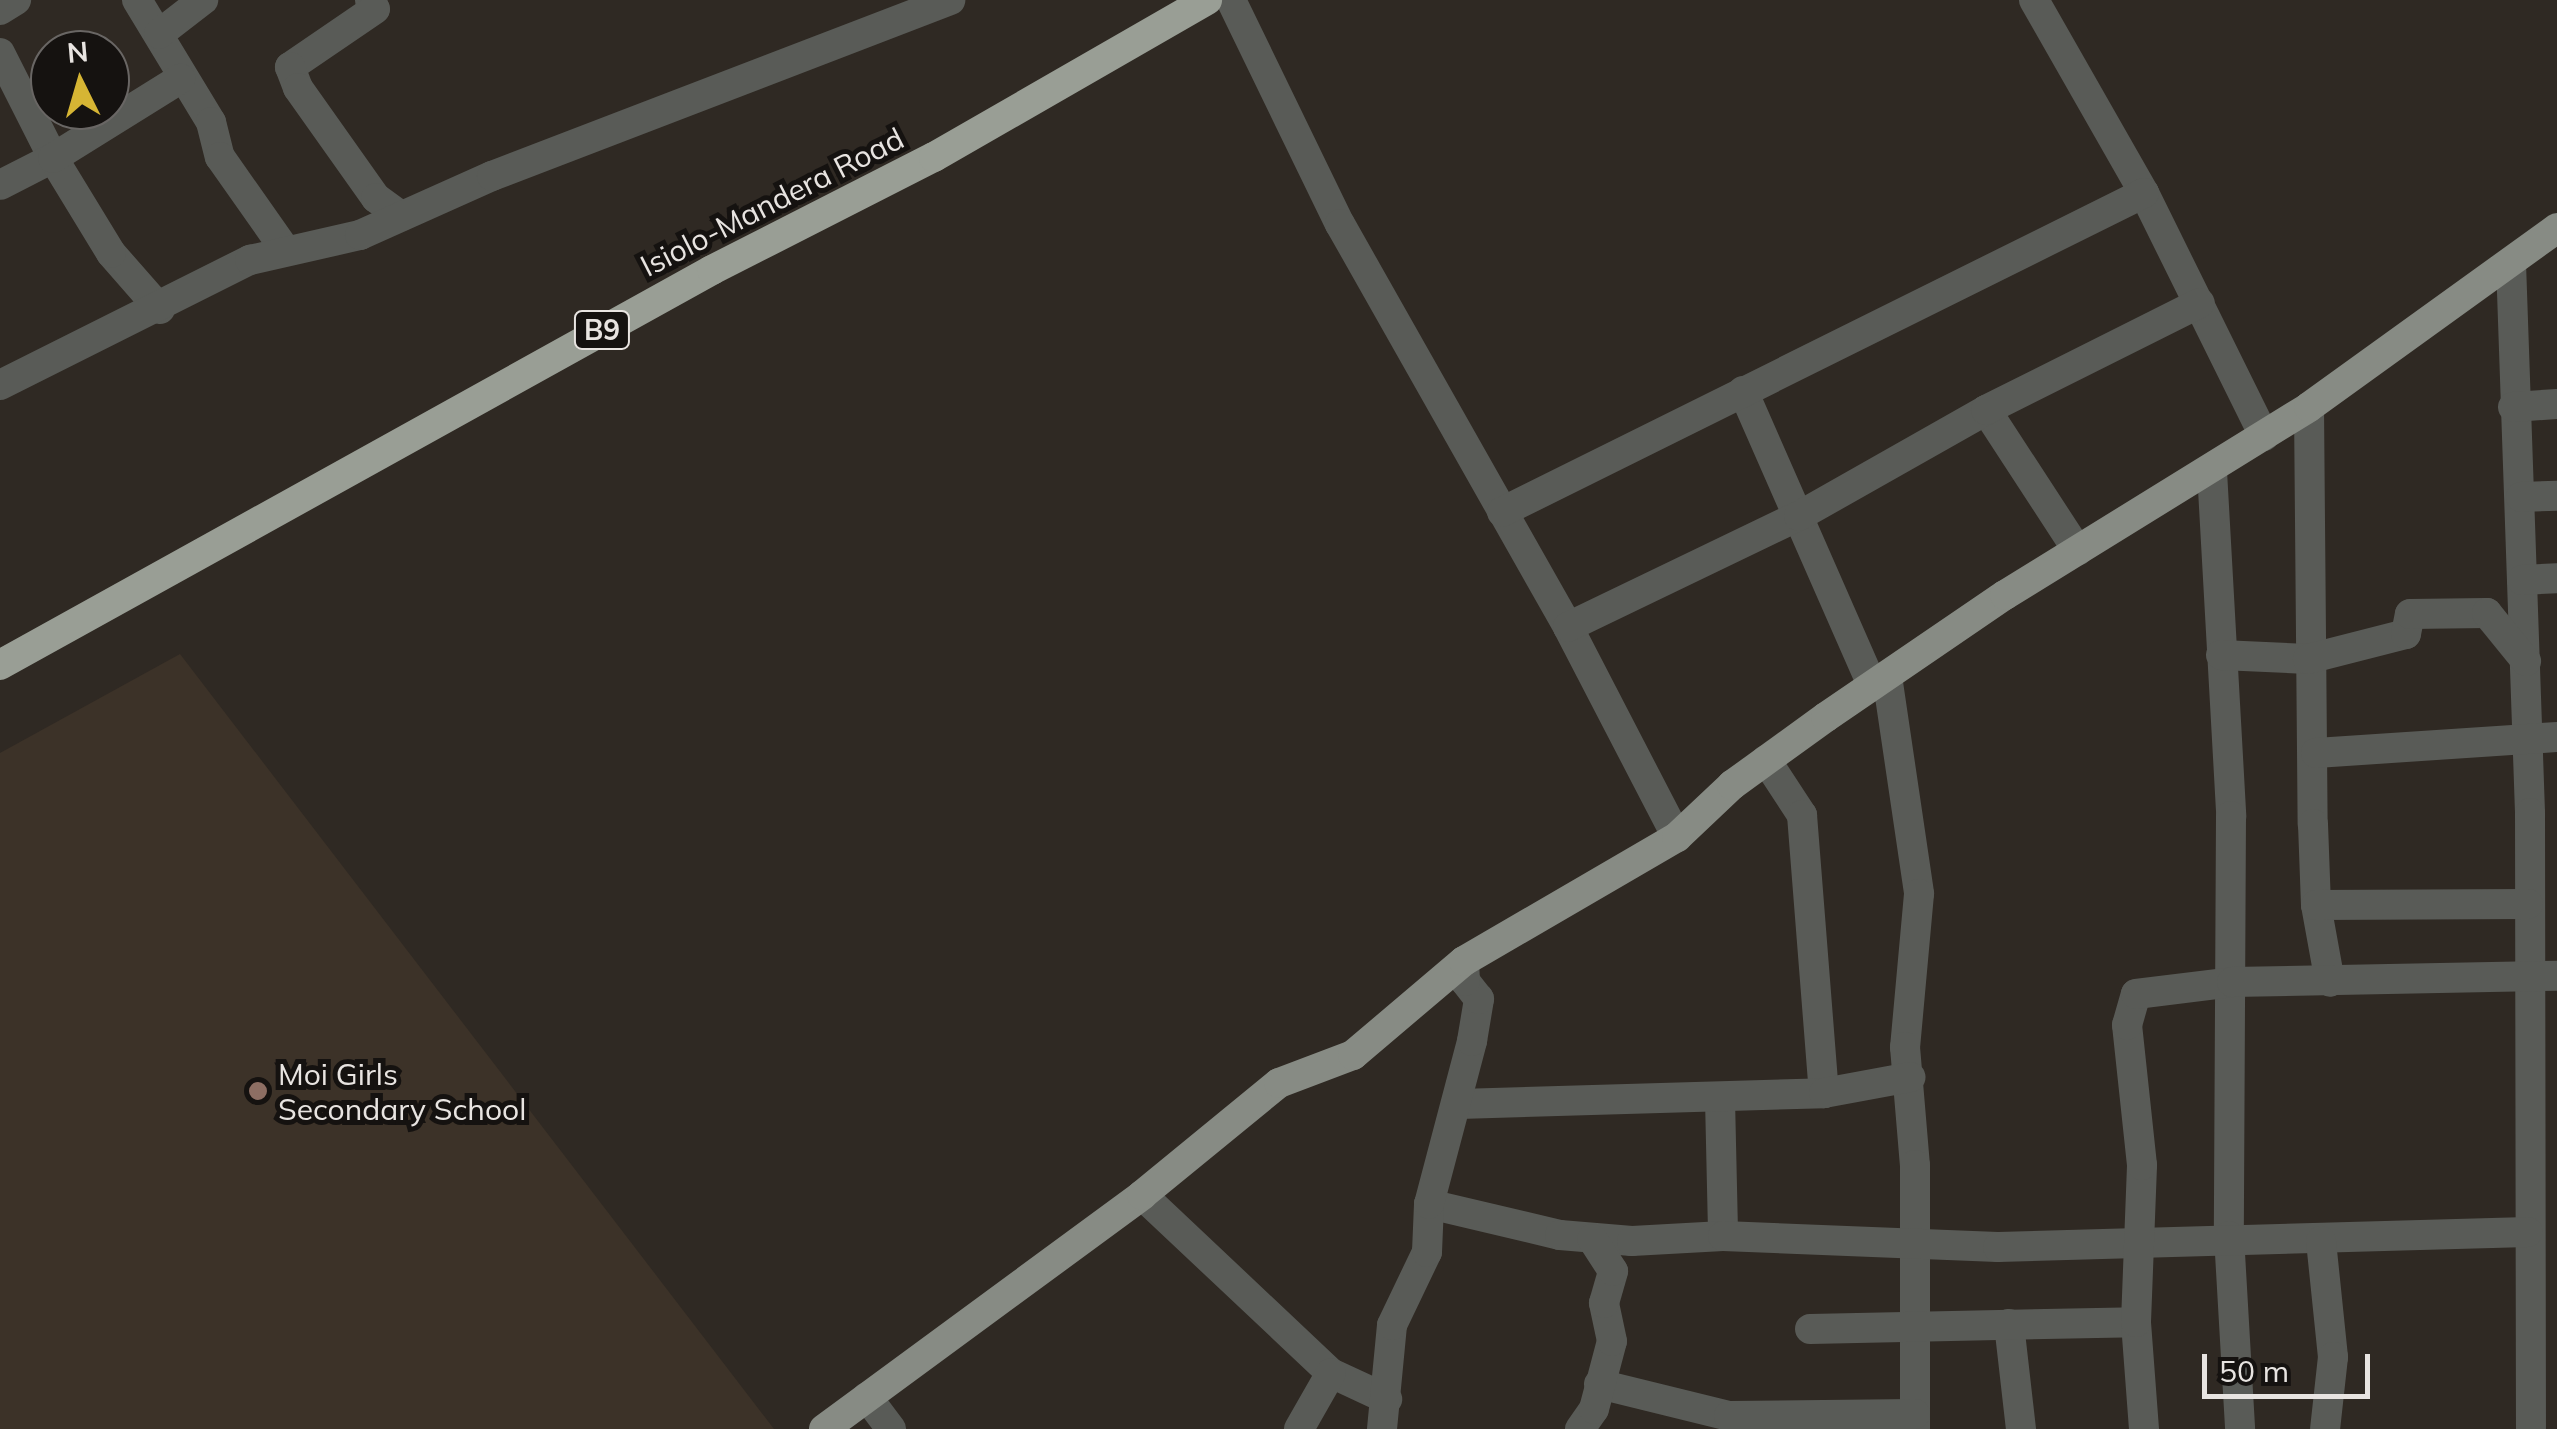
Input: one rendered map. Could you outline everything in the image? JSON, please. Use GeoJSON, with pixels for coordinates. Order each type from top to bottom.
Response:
{"type":"FeatureCollection","features":[{"type":"Feature","properties":{"kind":"highway","name":"Isiolo-Mandera Road"},"geometry":{"type":"LineString","coordinates":[[0,665],[712,270],[934,157],[1207,0]]}},
{"type":"Feature","properties":{"kind":"main road"},"geometry":{"type":"LineString","coordinates":[[824,1429],[1142,1195],[1279,1083],[1353,1056],[1464,961],[1677,837],[1766,760],[2078,550],[2212,471],[2309,407],[2459,293],[2512,263],[2557,228]]}},
{"type":"Feature","properties":{"kind":"street"},"geometry":{"type":"LineString","coordinates":[[0,10],[16,0]]}},
{"type":"Feature","properties":{"kind":"street"},"geometry":{"type":"LineString","coordinates":[[136,0],[159,34],[180,79],[211,122],[220,158],[286,251]]}},
{"type":"Feature","properties":{"kind":"street"},"geometry":{"type":"LineString","coordinates":[[159,34],[203,0]]}},
{"type":"Feature","properties":{"kind":"street"},"geometry":{"type":"LineString","coordinates":[[370,0],[375,10],[290,67],[298,88],[376,198],[401,216]]}},
{"type":"Feature","properties":{"kind":"street"},"geometry":{"type":"LineString","coordinates":[[1231,0],[1340,224],[1568,627],[1677,837]]}},
{"type":"Feature","properties":{"kind":"street"},"geometry":{"type":"LineString","coordinates":[[2034,0],[2144,193],[2264,436]]}},
{"type":"Feature","properties":{"kind":"street"},"geometry":{"type":"LineString","coordinates":[[0,385],[160,309],[234,268],[286,251],[360,235],[938,2]]}},
{"type":"Feature","properties":{"kind":"street"},"geometry":{"type":"LineString","coordinates":[[0,53],[53,158],[111,253],[160,309]]}},
{"type":"Feature","properties":{"kind":"street"},"geometry":{"type":"LineString","coordinates":[[0,184],[53,158],[180,79]]}},
{"type":"Feature","properties":{"kind":"street"},"geometry":{"type":"LineString","coordinates":[[1502,512],[2144,193]]}},
{"type":"Feature","properties":{"kind":"street"},"geometry":{"type":"LineString","coordinates":[[2512,263],[2513,407],[2521,497],[2526,660],[2542,739],[2528,904],[2543,976],[2546,1151],[2528,1232],[2530,1429]]}},
{"type":"Feature","properties":{"kind":"street"},"geometry":{"type":"LineString","coordinates":[[1568,627],[1799,516],[1986,410],[2200,304]]}},
{"type":"Feature","properties":{"kind":"street"},"geometry":{"type":"LineString","coordinates":[[1599,1384],[1729,1416],[1915,1421],[1917,1242],[1911,1078],[1905,1047],[1920,894],[1880,682],[1743,391]]}},
{"type":"Feature","properties":{"kind":"street"},"geometry":{"type":"LineString","coordinates":[[2513,407],[2557,404]]}},
{"type":"Feature","properties":{"kind":"street"},"geometry":{"type":"LineString","coordinates":[[2309,407],[2308,659],[2316,752],[2316,905],[2330,982]]}},
{"type":"Feature","properties":{"kind":"street"},"geometry":{"type":"LineString","coordinates":[[1986,410],[2078,550]]}},
{"type":"Feature","properties":{"kind":"street"},"geometry":{"type":"LineString","coordinates":[[2212,471],[2232,982],[2229,1236],[2240,1429]]}},
{"type":"Feature","properties":{"kind":"street"},"geometry":{"type":"LineString","coordinates":[[2521,497],[2557,496]]}},
{"type":"Feature","properties":{"kind":"street"},"geometry":{"type":"LineString","coordinates":[[2522,580],[2557,578]]}},
{"type":"Feature","properties":{"kind":"street"},"geometry":{"type":"LineString","coordinates":[[2221,656],[2308,659],[2406,634],[2410,614],[2486,613],[2526,660]]}},
{"type":"Feature","properties":{"kind":"street"},"geometry":{"type":"LineString","coordinates":[[2316,752],[2542,739]]}},
{"type":"Feature","properties":{"kind":"street"},"geometry":{"type":"LineString","coordinates":[[1766,760],[1802,815],[1824,1093]]}},
{"type":"Feature","properties":{"kind":"street"},"geometry":{"type":"LineString","coordinates":[[2316,905],[2528,904]]}},
{"type":"Feature","properties":{"kind":"street"},"geometry":{"type":"LineString","coordinates":[[1384,1421],[1392,1325],[1427,1252],[1430,1204],[1459,1104],[1479,1000],[1465,982],[1464,961]]}},
{"type":"Feature","properties":{"kind":"street"},"geometry":{"type":"LineString","coordinates":[[2144,1429],[2136,1322],[2141,1148],[2128,1006],[2136,994],[2155,987],[2232,982],[2543,976]]}},
{"type":"Feature","properties":{"kind":"street"},"geometry":{"type":"LineString","coordinates":[[1459,1104],[1824,1093],[1911,1078]]}},
{"type":"Feature","properties":{"kind":"street"},"geometry":{"type":"LineString","coordinates":[[1720,1098],[1723,1236]]}},
{"type":"Feature","properties":{"kind":"street"},"geometry":{"type":"LineString","coordinates":[[1142,1195],[1384,1421]]}},
{"type":"Feature","properties":{"kind":"street"},"geometry":{"type":"LineString","coordinates":[[1430,1204],[1592,1239],[1723,1236],[1998,1247],[2229,1236],[2322,1241],[2528,1232]]}},
{"type":"Feature","properties":{"kind":"street"},"geometry":{"type":"LineString","coordinates":[[1580,1429],[1612,1341],[1604,1302],[1613,1270],[1592,1239]]}},
{"type":"Feature","properties":{"kind":"street"},"geometry":{"type":"LineString","coordinates":[[2322,1241],[2334,1357],[2325,1429]]}},
{"type":"Feature","properties":{"kind":"street"},"geometry":{"type":"LineString","coordinates":[[1810,1329],[1915,1330],[2136,1322]]}},
{"type":"Feature","properties":{"kind":"street"},"geometry":{"type":"LineString","coordinates":[[2009,1324],[2021,1429]]}},
{"type":"Feature","properties":{"kind":"street"},"geometry":{"type":"LineString","coordinates":[[1299,1429],[1330,1373]]}},
{"type":"Feature","properties":{"kind":"street"},"geometry":{"type":"LineString","coordinates":[[867,1397],[891,1429]]}},
{"type":"Feature","properties":{"kind":"shaded area","name":"Moi Girls Secondary School"},"geometry":{"type":"Polygon","coordinates":[[[180,654],[774,1429],[0,1429],[0,753],[180,654]]]}},
{"type":"Feature","properties":{"kind":"place","name":"Moi Girls Secondary School"},"geometry":{"type":"Point","coordinates":[258,1091]}}]}
